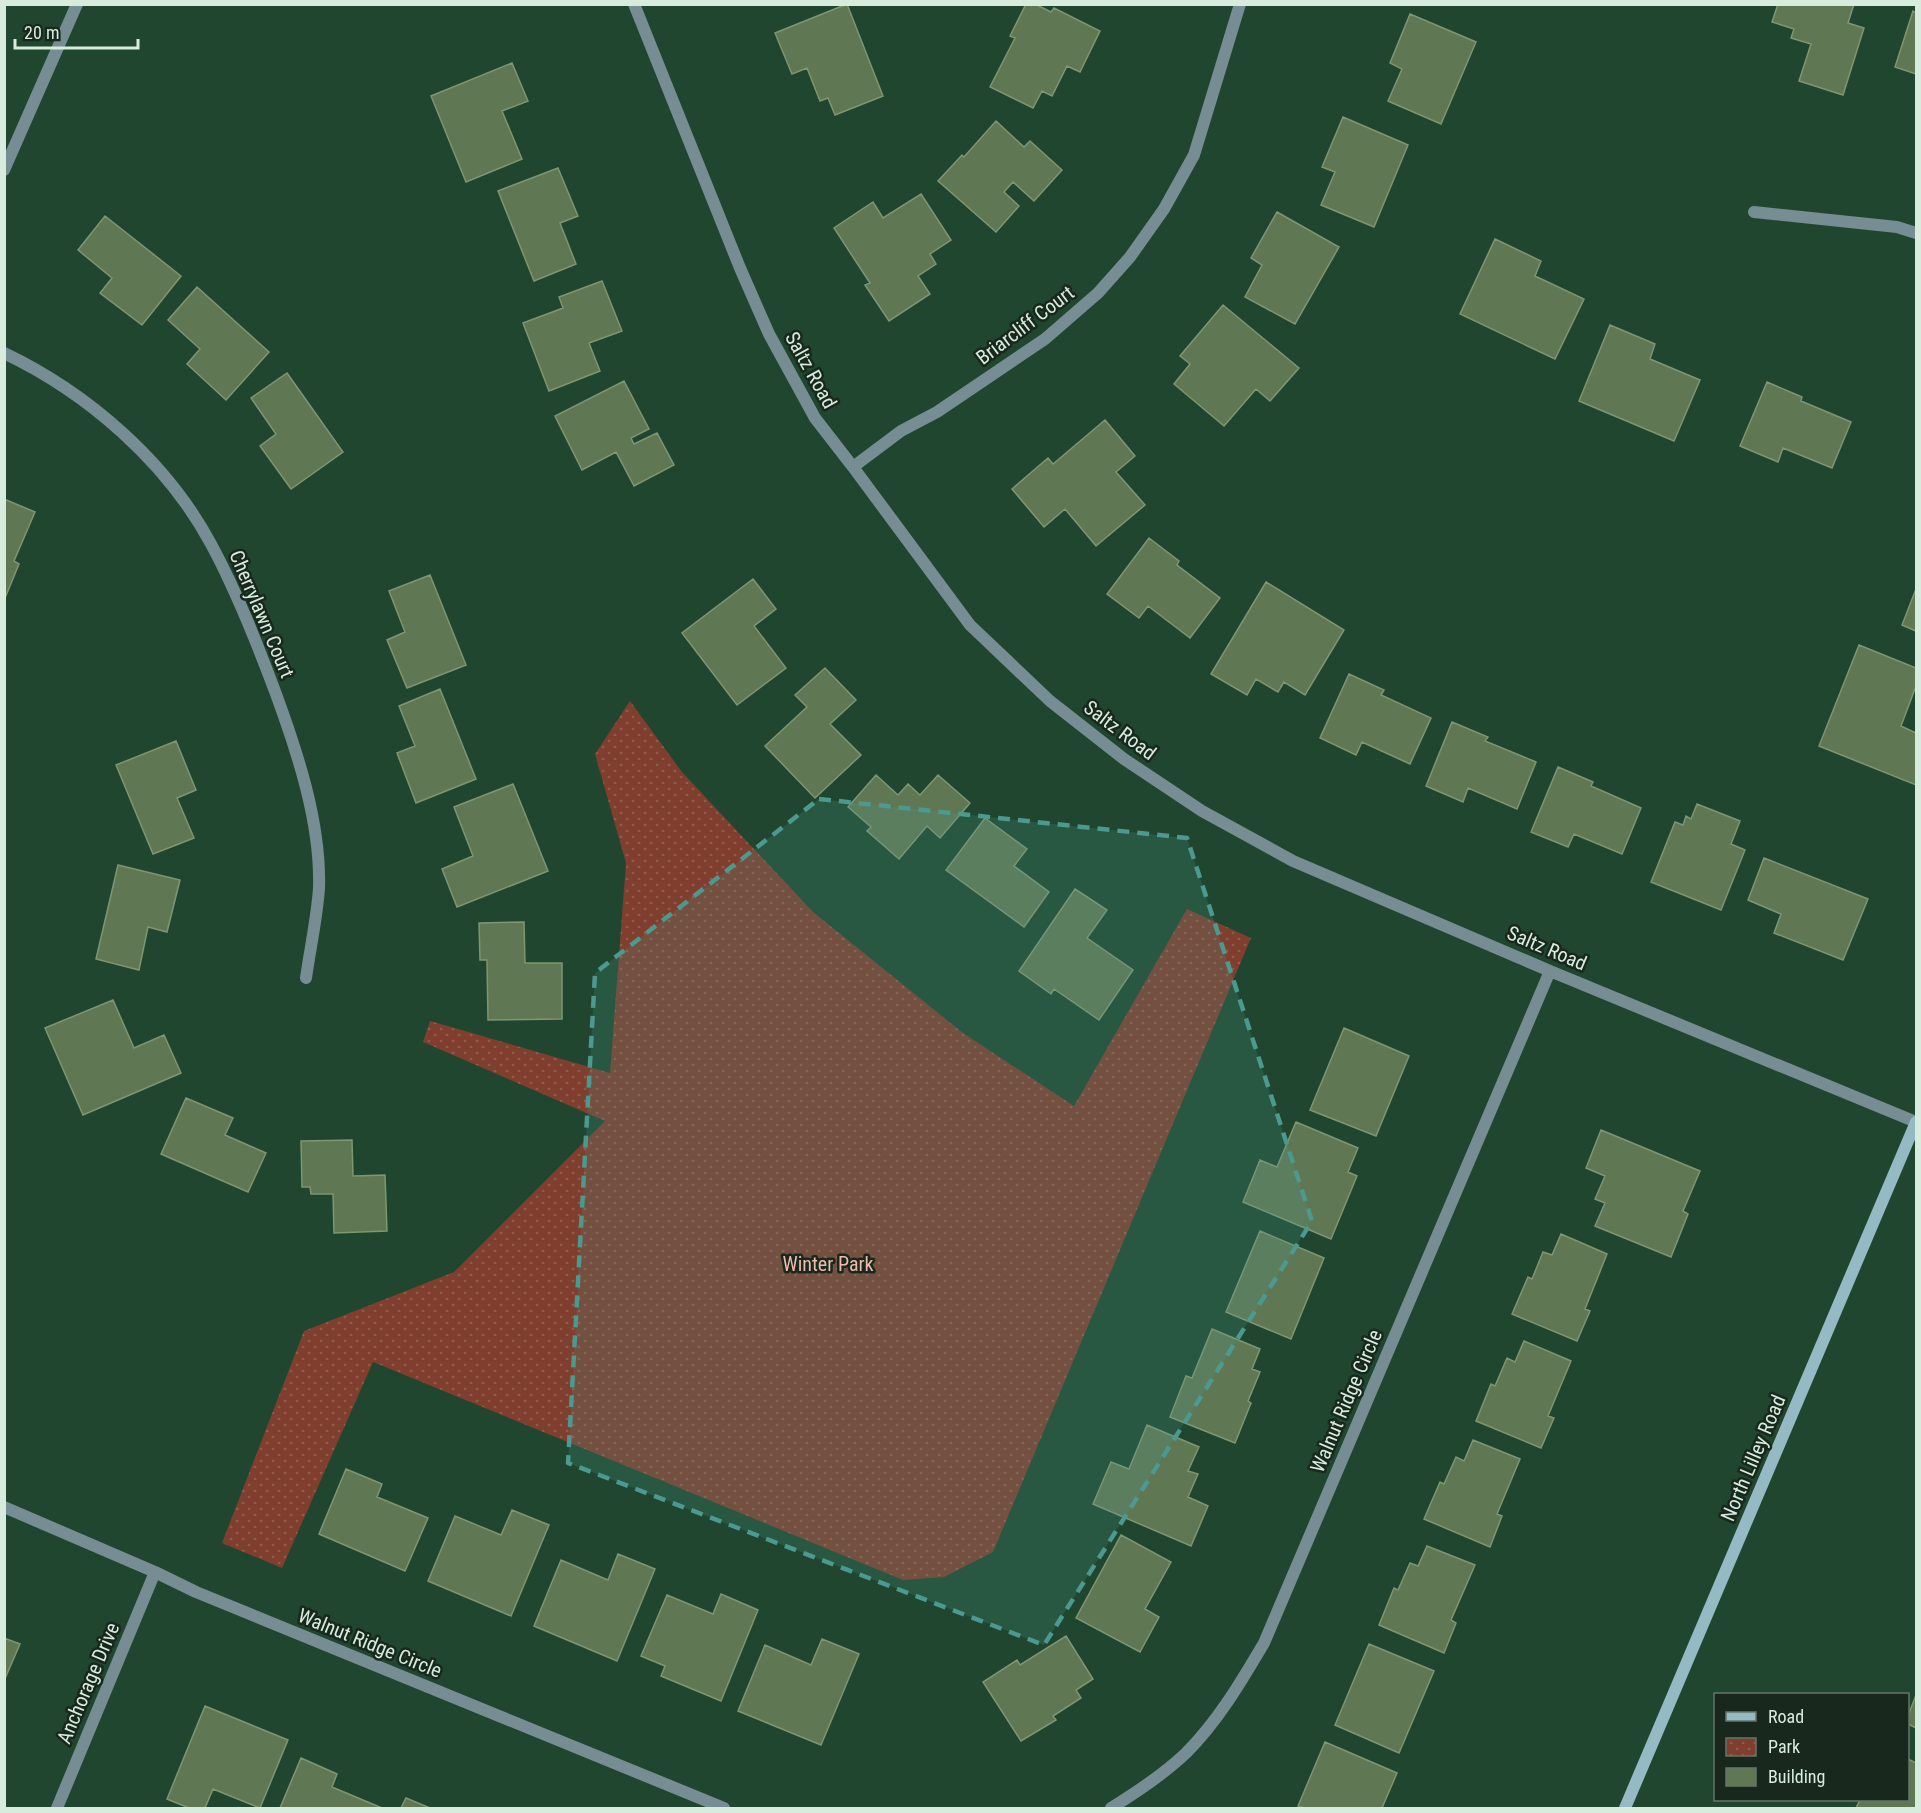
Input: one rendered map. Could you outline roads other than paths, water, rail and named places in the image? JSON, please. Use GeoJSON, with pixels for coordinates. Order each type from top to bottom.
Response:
{"type":"FeatureCollection","features":[{"type":"Feature","properties":{"kind":"street"},"geometry":{"type":"LineString","coordinates":[[4,170],[77,4]]}},
{"type":"Feature","properties":{"kind":"street","name":"Saltz Road"},"geometry":{"type":"LineString","coordinates":[[634,4],[740,268],[769,334],[815,418],[970,625],[1050,701],[1124,759],[1202,811],[1293,861],[1550,971],[1917,1122]]}},
{"type":"Feature","properties":{"kind":"street","name":"Briarcliff Court"},"geometry":{"type":"LineString","coordinates":[[853,467],[901,431],[937,412],[1045,339],[1098,293],[1130,257],[1164,209],[1194,155],[1240,4]]}},
{"type":"Feature","properties":{"kind":"street"},"geometry":{"type":"LineString","coordinates":[[1754,212],[1897,227],[1917,233]]}},
{"type":"Feature","properties":{"kind":"street","name":"Cherrylawn Court"},"geometry":{"type":"LineString","coordinates":[[4,353],[23,362],[81,398],[138,447],[186,505],[211,544],[252,630],[296,746],[315,831],[319,888],[306,978]]}},
{"type":"Feature","properties":{"kind":"street","name":"Walnut Ridge Circle"},"geometry":{"type":"LineString","coordinates":[[1116,1807],[1143,1788],[1193,1745],[1235,1692],[1264,1643],[1550,971]]}},
{"type":"Feature","properties":{"kind":"street","name":"North Lilley Road"},"geometry":{"type":"LineString","coordinates":[[1625,1809],[1917,1122]]}},
{"type":"Feature","properties":{"kind":"street","name":"Walnut Ridge Circle"},"geometry":{"type":"LineString","coordinates":[[4,1507],[156,1572],[196,1592],[723,1809]]}},
{"type":"Feature","properties":{"kind":"street","name":"Anchorage Drive"},"geometry":{"type":"LineString","coordinates":[[57,1809],[156,1572]]}},
{"type":"Feature","properties":{"kind":"park label","name":"Winter Park"},"geometry":{"type":"Point","coordinates":[828,1264]}}]}
